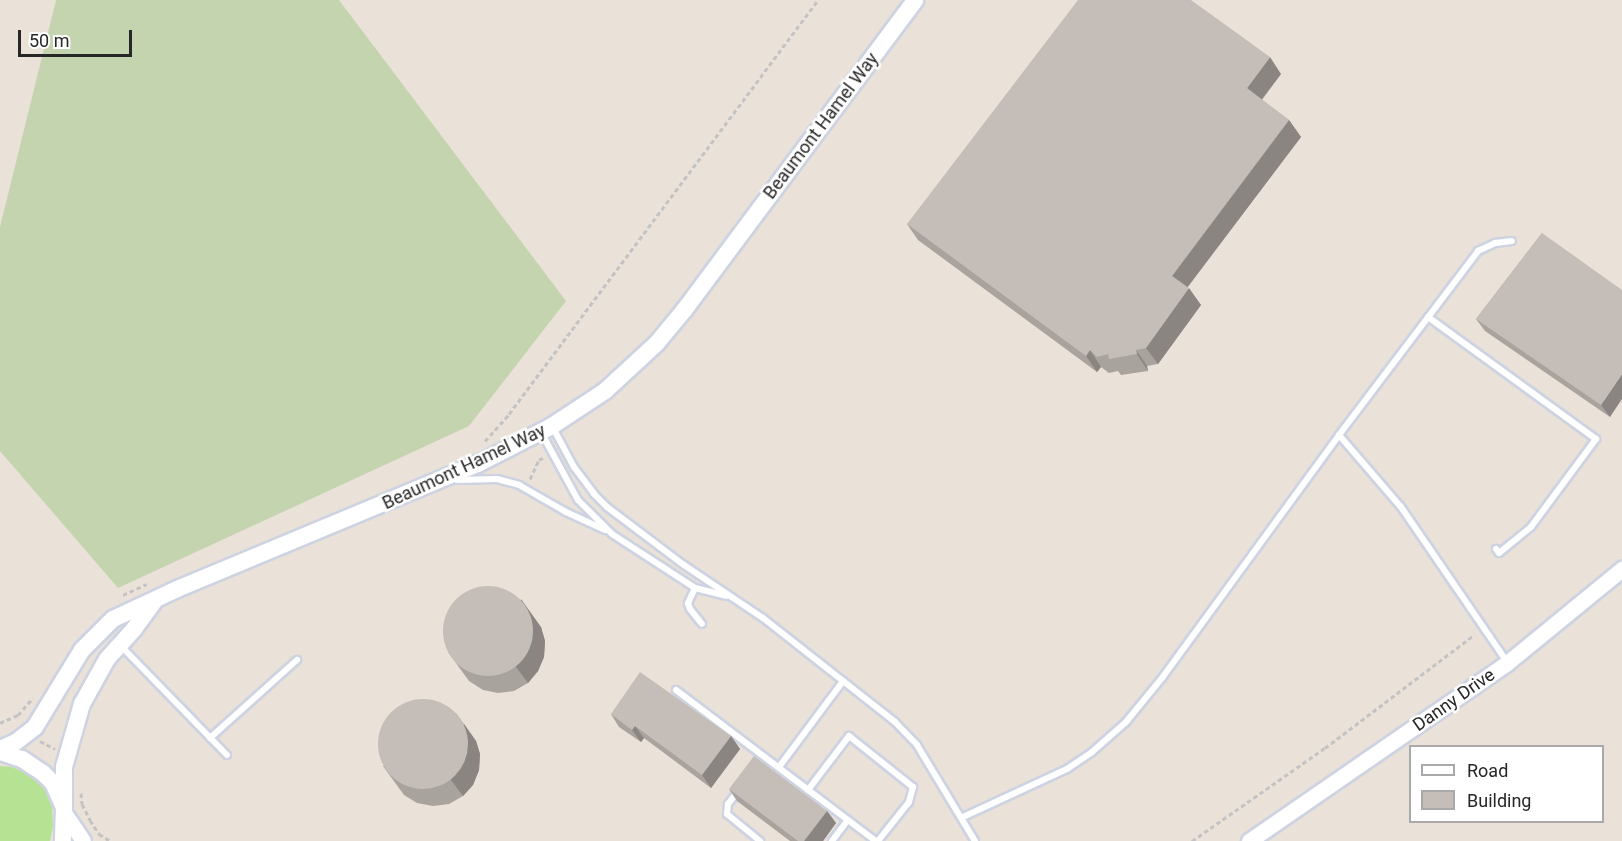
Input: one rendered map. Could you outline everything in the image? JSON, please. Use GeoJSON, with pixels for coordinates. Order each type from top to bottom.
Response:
{"type":"FeatureCollection","features":[{"type":"Feature","properties":{"kind":"main road","name":"Beaumont Hamel Way"},"geometry":{"type":"LineString","coordinates":[[0,751],[35,727],[71,666],[112,619],[438,482],[547,429],[605,391],[657,343],[678,318],[915,0]]}},
{"type":"Feature","properties":{"kind":"main road","name":"Beaumont Hamel Way"},"geometry":{"type":"LineString","coordinates":[[63,841],[64,766],[73,728],[97,673],[154,601]]}},
{"type":"Feature","properties":{"kind":"main road"},"geometry":{"type":"LineString","coordinates":[[0,751],[22,759],[43,773],[59,793],[65,811]]}},
{"type":"Feature","properties":{"kind":"street","name":"Danny Drive"},"geometry":{"type":"LineString","coordinates":[[1249,841],[1507,663],[1622,569]]}},
{"type":"Feature","properties":{"kind":"street"},"geometry":{"type":"LineString","coordinates":[[65,811],[83,841]]}},
{"type":"Feature","properties":{"kind":"lane"},"geometry":{"type":"LineString","coordinates":[[963,817],[1067,769],[1092,752],[1126,722],[1162,678],[1339,435],[1478,251],[1495,243],[1512,242]]}},
{"type":"Feature","properties":{"kind":"lane"},"geometry":{"type":"LineString","coordinates":[[1428,317],[1596,440],[1531,526],[1499,553],[1496,549]]}},
{"type":"Feature","properties":{"kind":"lane"},"geometry":{"type":"LineString","coordinates":[[547,429],[578,500],[612,534]]}},
{"type":"Feature","properties":{"kind":"lane"},"geometry":{"type":"LineString","coordinates":[[547,429],[607,507],[684,566],[763,618],[895,722],[917,745],[963,817],[975,841]]}},
{"type":"Feature","properties":{"kind":"lane"},"geometry":{"type":"LineString","coordinates":[[1339,435],[1401,507],[1507,663]]}},
{"type":"Feature","properties":{"kind":"lane"},"geometry":{"type":"LineString","coordinates":[[438,482],[483,478],[507,481],[527,488],[566,512],[612,534],[694,588],[732,598]]}},
{"type":"Feature","properties":{"kind":"lane"},"geometry":{"type":"LineString","coordinates":[[694,588],[688,603],[693,615],[702,624]]}},
{"type":"Feature","properties":{"kind":"lane"},"geometry":{"type":"LineString","coordinates":[[120,645],[227,755]]}},
{"type":"Feature","properties":{"kind":"lane"},"geometry":{"type":"LineString","coordinates":[[210,738],[297,660]]}},
{"type":"Feature","properties":{"kind":"lane"},"geometry":{"type":"LineString","coordinates":[[779,766],[843,681]]}},
{"type":"Feature","properties":{"kind":"lane"},"geometry":{"type":"LineString","coordinates":[[676,690],[877,841],[909,802],[913,787],[849,736],[808,789]]}},
{"type":"Feature","properties":{"kind":"lane"},"geometry":{"type":"LineString","coordinates":[[758,764],[764,755]]}},
{"type":"Feature","properties":{"kind":"lane"},"geometry":{"type":"LineString","coordinates":[[746,780],[728,804],[727,814],[760,841]]}},
{"type":"Feature","properties":{"kind":"lane"},"geometry":{"type":"LineString","coordinates":[[832,841],[848,820]]}},
{"type":"Feature","properties":{"kind":"path"},"geometry":{"type":"LineString","coordinates":[[478,446],[509,414],[818,0]]}},
{"type":"Feature","properties":{"kind":"path"},"geometry":{"type":"LineString","coordinates":[[530,479],[539,460],[544,457]]}},
{"type":"Feature","properties":{"kind":"path"},"geometry":{"type":"LineString","coordinates":[[1192,841],[1340,737],[1484,628]]}},
{"type":"Feature","properties":{"kind":"path"},"geometry":{"type":"LineString","coordinates":[[0,723],[18,715]]}},
{"type":"Feature","properties":{"kind":"path"},"geometry":{"type":"LineString","coordinates":[[37,738],[58,750]]}},
{"type":"Feature","properties":{"kind":"path"},"geometry":{"type":"LineString","coordinates":[[81,787],[82,804],[90,820],[99,834],[110,841]]}},
{"type":"Feature","properties":{"kind":"green space"},"geometry":{"type":"Polygon","coordinates":[[[56,0],[339,0],[566,301],[469,426],[118,588],[0,451],[0,227],[56,0]]]}},
{"type":"Feature","properties":{"kind":"green space"},"geometry":{"type":"Polygon","coordinates":[[[0,766],[12,767],[30,775],[44,789],[52,807],[53,826],[50,841],[0,841],[0,766]]]}},
{"type":"Feature","properties":{"kind":"building"},"geometry":{"type":"Polygon","coordinates":[[[1078,0],[1191,0],[1270,57],[1247,88],[1289,120],[1172,276],[1189,288],[1146,348],[1136,350],[1137,354],[1109,359],[1108,354],[1097,357],[1090,350],[1086,356],[907,224],[1078,0]]]}},
{"type":"Feature","properties":{"kind":"building"},"geometry":{"type":"Polygon","coordinates":[[[1542,233],[1622,290],[1622,374],[1601,405],[1476,319],[1542,233]]]}},
{"type":"Feature","properties":{"kind":"building"},"geometry":{"type":"Polygon","coordinates":[[[488,586],[505,589],[520,599],[530,614],[533,631],[530,648],[520,663],[505,673],[488,676],[471,673],[456,663],[446,648],[443,631],[446,614],[456,599],[471,589],[488,586]]]}},
{"type":"Feature","properties":{"kind":"building"},"geometry":{"type":"Polygon","coordinates":[[[640,672],[731,736],[702,775],[635,726],[632,730],[611,714],[640,672]]]}},
{"type":"Feature","properties":{"kind":"building"},"geometry":{"type":"Polygon","coordinates":[[[423,699],[440,702],[455,712],[465,727],[468,744],[465,761],[455,776],[440,786],[423,789],[406,786],[391,776],[381,761],[378,744],[381,727],[391,712],[406,702],[423,699]]]}},
{"type":"Feature","properties":{"kind":"building"},"geometry":{"type":"Polygon","coordinates":[[[754,756],[827,811],[804,841],[798,841],[729,789],[754,756]]]}}]}
